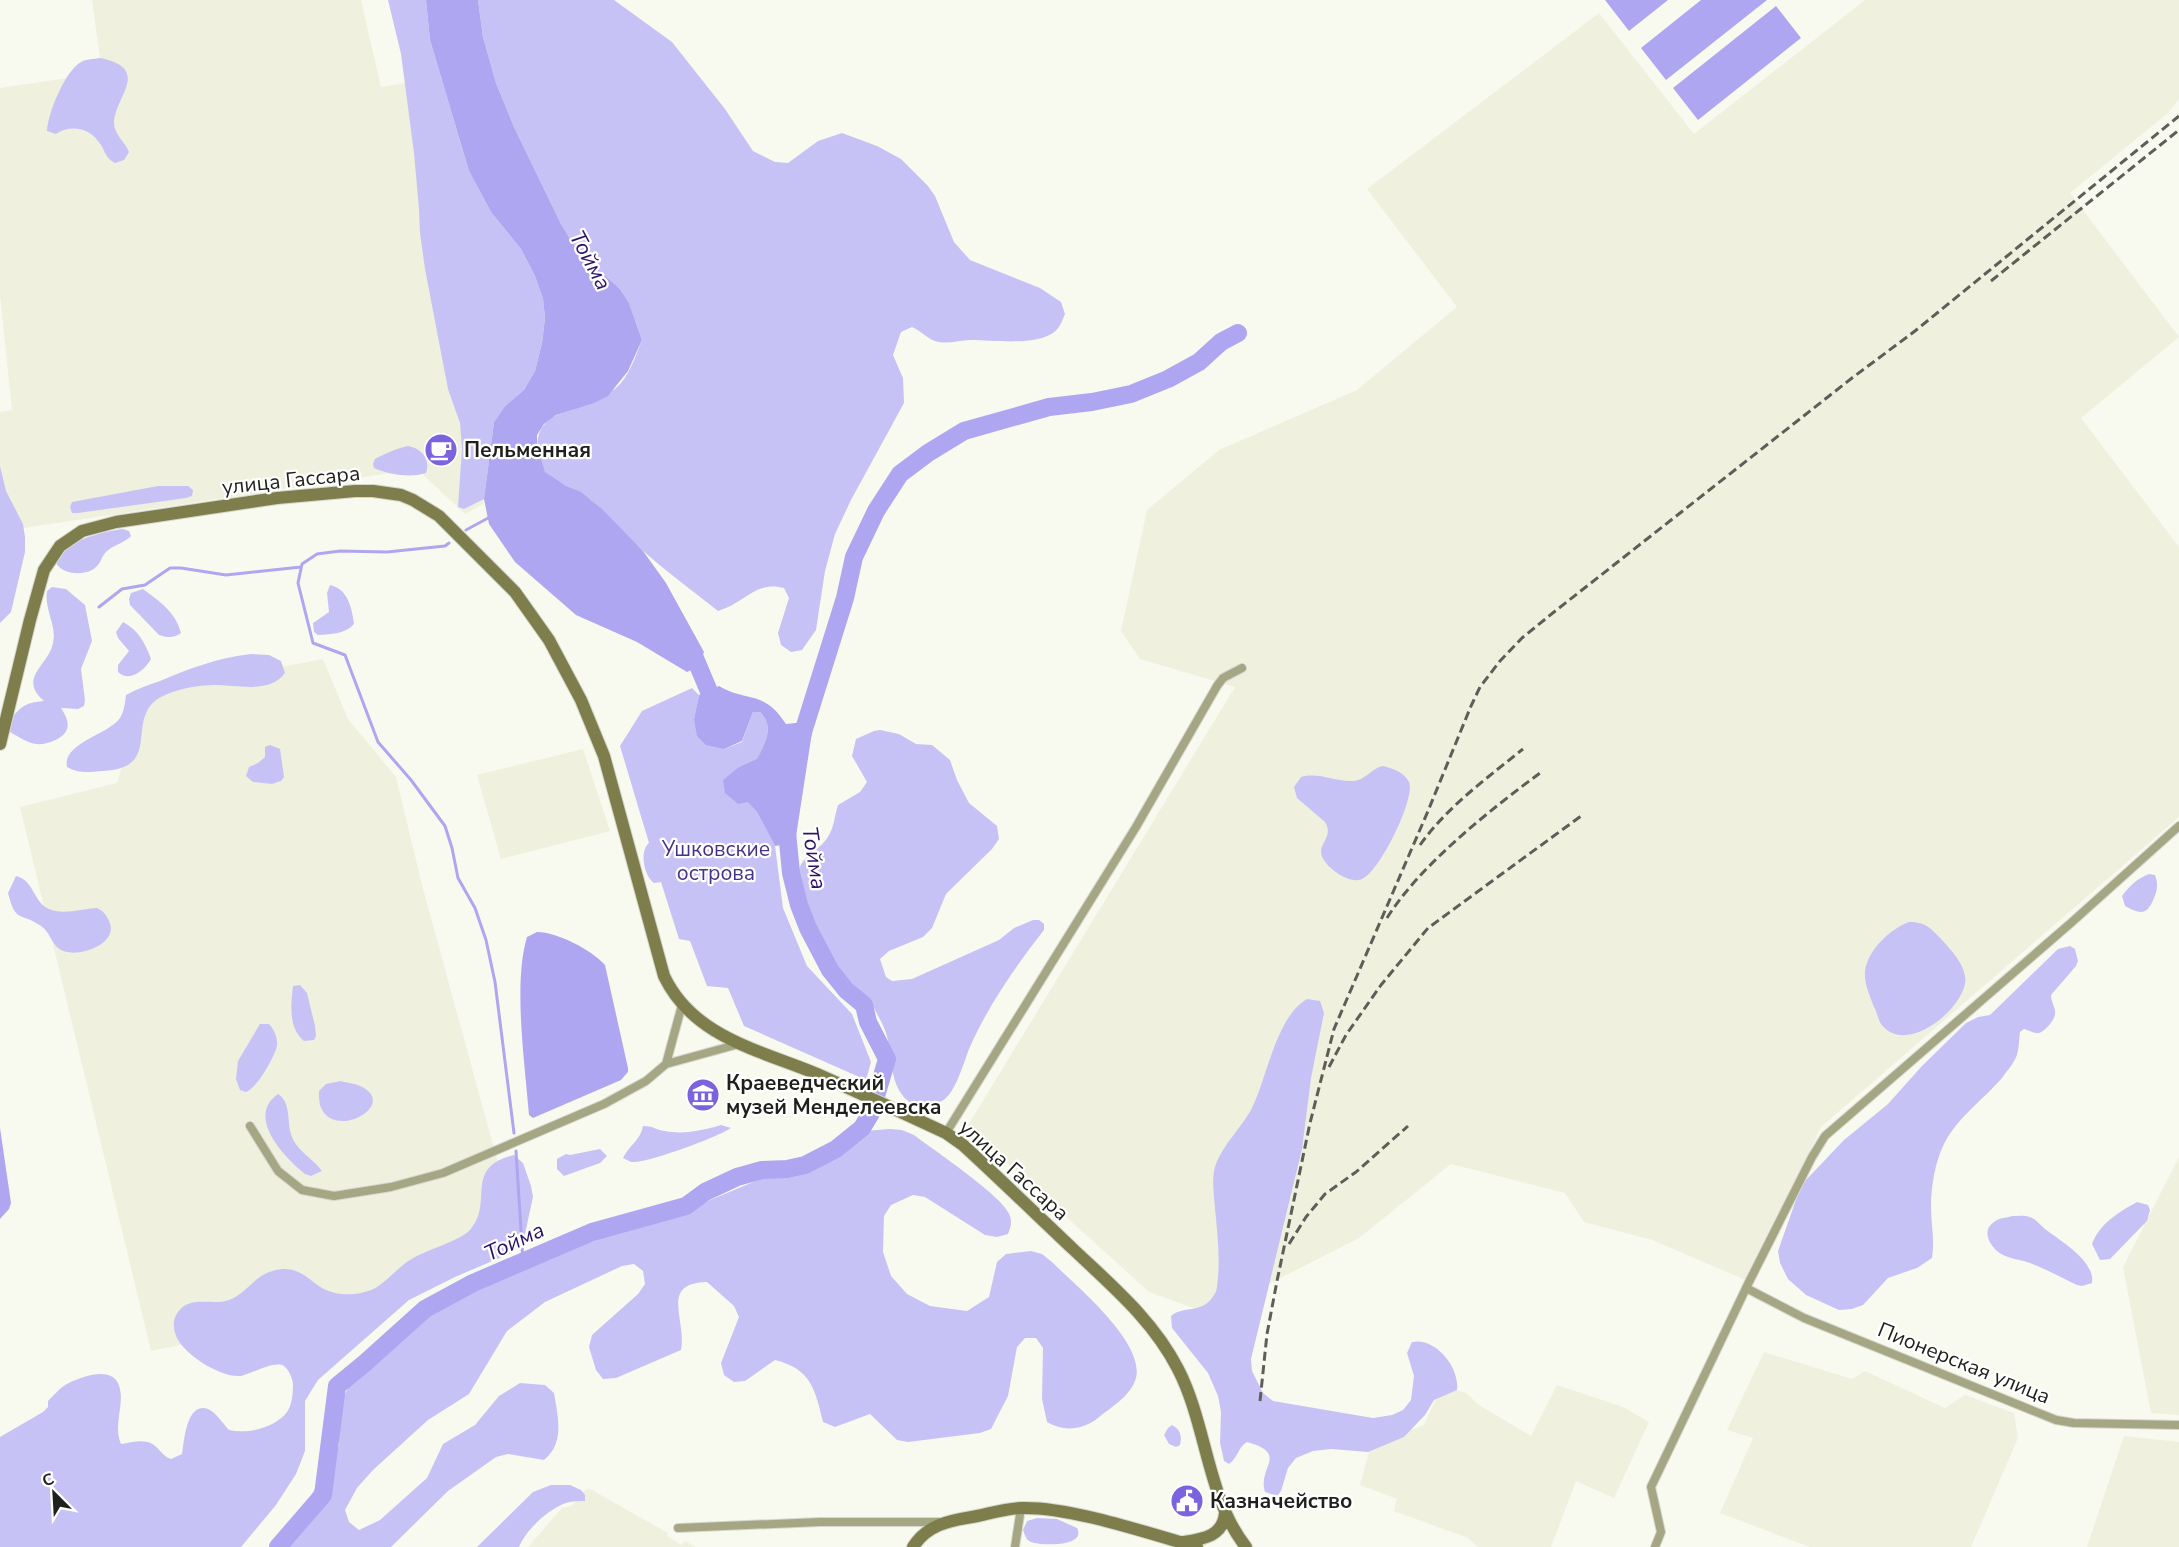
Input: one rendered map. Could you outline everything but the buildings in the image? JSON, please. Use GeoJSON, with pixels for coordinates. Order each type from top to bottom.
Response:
{"type":"FeatureCollection","features":[{"type":"Feature","properties":{"kind":"main road","name":"улица Гассара"},"geometry":{"type":"LineString","coordinates":[[0,744],[44,570],[54,553],[68,539],[82,531],[117,522],[277,498],[373,491],[401,495],[440,516],[515,592],[562,662],[596,732],[664,976],[670,990],[682,1005],[705,1026],[739,1044],[835,1083],[946,1133],[963,1145],[1129,1302],[1152,1328],[1178,1368],[1192,1399],[1225,1514],[1246,1547]]}},
{"type":"Feature","properties":{"kind":"main road"},"geometry":{"type":"LineString","coordinates":[[913,1547],[925,1533],[944,1522],[1021,1508],[1080,1516],[1197,1547]]}},
{"type":"Feature","properties":{"kind":"main road"},"geometry":{"type":"LineString","coordinates":[[1180,1542],[1197,1540],[1215,1534],[1221,1528],[1225,1514]]}},
{"type":"Feature","properties":{"kind":"street"},"geometry":{"type":"LineString","coordinates":[[946,1133],[1136,827],[1217,686],[1233,672],[1242,668]]}},
{"type":"Feature","properties":{"kind":"street"},"geometry":{"type":"LineString","coordinates":[[1655,1547],[1661,1532],[1651,1487],[1746,1288],[1812,1157],[1825,1136],[2179,826]]}},
{"type":"Feature","properties":{"kind":"street"},"geometry":{"type":"LineString","coordinates":[[666,1064],[682,1005]]}},
{"type":"Feature","properties":{"kind":"street"},"geometry":{"type":"LineString","coordinates":[[250,1126],[278,1171],[302,1190],[334,1196],[391,1187],[443,1173],[604,1104],[646,1081],[666,1064],[739,1044]]}},
{"type":"Feature","properties":{"kind":"street","name":"Пионерская улица"},"geometry":{"type":"LineString","coordinates":[[1746,1288],[1804,1318],[2056,1420],[2074,1423],[2179,1425]]}},
{"type":"Feature","properties":{"kind":"street"},"geometry":{"type":"LineString","coordinates":[[1015,1547],[1021,1508]]}},
{"type":"Feature","properties":{"kind":"street"},"geometry":{"type":"LineString","coordinates":[[678,1528],[820,1522],[944,1522]]}},
{"type":"Feature","properties":{"kind":"shaded area"},"geometry":{"type":"Polygon","coordinates":[[[92,0],[361,0],[381,87],[417,81],[488,482],[483,504],[465,514],[417,469],[4,531],[0,494],[0,412],[12,410],[0,295],[0,88],[102,73],[92,0]]]}},
{"type":"Feature","properties":{"kind":"shaded area"},"geometry":{"type":"Polygon","coordinates":[[[426,0],[478,0],[483,37],[496,83],[514,127],[561,224],[577,250],[620,289],[629,303],[642,340],[628,371],[608,396],[556,415],[544,424],[537,435],[537,447],[545,472],[566,486],[581,492],[602,509],[643,551],[666,583],[704,652],[698,667],[687,672],[637,642],[576,615],[515,562],[489,524],[484,499],[494,422],[505,406],[524,390],[535,371],[545,318],[543,299],[535,276],[521,249],[491,212],[469,171],[430,40],[426,0]]]}},
{"type":"Feature","properties":{"kind":"shaded area"},"geometry":{"type":"Polygon","coordinates":[[[1605,0],[1668,0],[1629,31],[1605,0]]]}},
{"type":"Feature","properties":{"kind":"shaded area"},"geometry":{"type":"Polygon","coordinates":[[[1701,0],[1767,0],[1666,80],[1641,48],[1701,0]]]}},
{"type":"Feature","properties":{"kind":"shaded area"},"geometry":{"type":"Polygon","coordinates":[[[1865,0],[2179,0],[2179,99],[2167,114],[2070,193],[2179,337],[2081,418],[2179,547],[2179,817],[1821,1127],[1748,1281],[1652,1240],[1584,1222],[1565,1193],[1451,1164],[1359,1238],[1210,1314],[1149,1292],[967,1127],[1235,687],[1140,659],[1121,631],[1147,510],[1219,450],[1357,390],[1457,307],[1367,189],[1599,13],[1694,134],[1865,0]]]}},
{"type":"Feature","properties":{"kind":"shaded area"},"geometry":{"type":"Polygon","coordinates":[[[1776,6],[1801,38],[1698,120],[1673,88],[1776,6]]]}},
{"type":"Feature","properties":{"kind":"shaded area"},"geometry":{"type":"Polygon","coordinates":[[[323,659],[348,719],[396,777],[422,885],[514,1222],[379,1303],[151,1351],[20,807],[117,783],[144,693],[323,659]]]}},
{"type":"Feature","properties":{"kind":"shaded area"},"geometry":{"type":"Polygon","coordinates":[[[719,686],[762,701],[778,713],[786,724],[805,722],[813,726],[795,843],[775,846],[757,812],[748,802],[738,804],[725,793],[723,780],[739,767],[757,759],[763,747],[768,729],[765,718],[760,712],[753,712],[742,741],[724,749],[706,745],[697,736],[694,719],[699,695],[719,686]]]}},
{"type":"Feature","properties":{"kind":"shaded area"},"geometry":{"type":"Polygon","coordinates":[[[583,749],[610,831],[501,859],[477,775],[583,749]]]}},
{"type":"Feature","properties":{"kind":"shaded area"},"geometry":{"type":"Polygon","coordinates":[[[537,932],[554,935],[574,943],[605,965],[628,1072],[621,1080],[533,1118],[529,1115],[520,1000],[523,956],[527,937],[537,932]]]}},
{"type":"Feature","properties":{"kind":"shaded area"},"geometry":{"type":"Polygon","coordinates":[[[0,1128],[11,1203],[0,1219],[0,1128]]]}},
{"type":"Feature","properties":{"kind":"shaded area"},"geometry":{"type":"Polygon","coordinates":[[[2179,1157],[2179,1415],[2151,1413],[2123,1267],[2179,1157]]]}},
{"type":"Feature","properties":{"kind":"shaded area"},"geometry":{"type":"Polygon","coordinates":[[[1764,1352],[1852,1379],[1865,1371],[1945,1408],[1965,1395],[2014,1413],[2018,1438],[1971,1547],[1810,1547],[1720,1513],[1753,1438],[1727,1430],[1764,1352]]]}},
{"type":"Feature","properties":{"kind":"shaded area"},"geometry":{"type":"Polygon","coordinates":[[[1442,1385],[1466,1393],[1479,1405],[1531,1436],[1557,1385],[1623,1407],[1649,1422],[1614,1498],[1576,1481],[1551,1547],[1478,1547],[1468,1538],[1394,1511],[1397,1499],[1360,1485],[1371,1445],[1424,1425],[1442,1385]]]}},
{"type":"Feature","properties":{"kind":"shaded area"},"geometry":{"type":"Polygon","coordinates":[[[2124,1436],[2179,1442],[2179,1547],[2087,1547],[2124,1436]]]}},
{"type":"Feature","properties":{"kind":"shaded area"},"geometry":{"type":"Polygon","coordinates":[[[590,1489],[668,1533],[667,1536],[681,1545],[685,1541],[696,1547],[528,1547],[562,1508],[572,1506],[585,1490],[590,1489]]]}},
{"type":"Feature","properties":{"kind":"green space"},"geometry":{"type":"Polygon","coordinates":[[[388,0],[426,0],[430,40],[469,171],[491,212],[521,249],[535,276],[543,299],[545,318],[535,371],[524,390],[505,406],[494,422],[484,499],[464,509],[458,507],[462,448],[460,423],[448,389],[425,269],[414,153],[401,54],[388,0]]]}},
{"type":"Feature","properties":{"kind":"green space"},"geometry":{"type":"Polygon","coordinates":[[[478,0],[614,0],[672,42],[725,109],[753,151],[775,162],[788,163],[818,141],[842,133],[877,146],[901,159],[928,186],[935,196],[954,242],[970,260],[1040,288],[1061,302],[1065,314],[1059,327],[1053,333],[1035,340],[971,340],[944,343],[932,340],[912,327],[901,332],[893,355],[903,378],[904,403],[835,534],[825,571],[816,630],[802,650],[791,652],[781,645],[778,633],[789,598],[784,588],[766,587],[718,611],[643,551],[591,500],[555,480],[542,467],[538,455],[538,442],[544,425],[556,415],[595,400],[616,388],[628,372],[642,340],[629,303],[620,289],[577,250],[561,224],[514,127],[496,83],[483,37],[478,0]]]}},
{"type":"Feature","properties":{"kind":"green space"},"geometry":{"type":"Polygon","coordinates":[[[100,58],[116,63],[125,69],[128,77],[114,123],[116,131],[129,152],[124,160],[115,163],[108,158],[94,136],[84,130],[67,129],[56,134],[47,131],[54,104],[69,74],[81,62],[100,58]]]}},
{"type":"Feature","properties":{"kind":"green space"},"geometry":{"type":"Polygon","coordinates":[[[408,446],[424,455],[427,463],[426,473],[400,475],[374,468],[375,459],[408,446]]]}},
{"type":"Feature","properties":{"kind":"green space"},"geometry":{"type":"Polygon","coordinates":[[[0,466],[6,491],[23,524],[25,552],[11,612],[0,623],[0,466]]]}},
{"type":"Feature","properties":{"kind":"green space"},"geometry":{"type":"Polygon","coordinates":[[[158,486],[188,486],[193,490],[192,496],[78,513],[72,513],[70,507],[72,502],[158,486]]]}},
{"type":"Feature","properties":{"kind":"green space"},"geometry":{"type":"Polygon","coordinates":[[[123,529],[129,531],[131,536],[107,551],[92,570],[80,573],[68,572],[58,566],[55,561],[60,554],[76,542],[105,532],[123,529]]]}},
{"type":"Feature","properties":{"kind":"green space"},"geometry":{"type":"Polygon","coordinates":[[[330,585],[345,595],[354,624],[343,632],[318,635],[314,632],[313,623],[329,612],[327,593],[330,585]]]}},
{"type":"Feature","properties":{"kind":"green space"},"geometry":{"type":"Polygon","coordinates":[[[52,587],[66,589],[85,605],[92,641],[81,669],[84,706],[78,709],[61,708],[68,724],[65,732],[51,742],[39,744],[26,741],[10,732],[8,726],[14,715],[26,705],[44,701],[36,693],[33,685],[34,678],[53,643],[54,636],[47,605],[47,591],[52,587]]]}},
{"type":"Feature","properties":{"kind":"green space"},"geometry":{"type":"Polygon","coordinates":[[[143,589],[171,613],[181,633],[171,637],[159,635],[130,605],[131,593],[143,589]]]}},
{"type":"Feature","properties":{"kind":"green space"},"geometry":{"type":"Polygon","coordinates":[[[123,622],[140,637],[151,659],[141,671],[132,676],[118,672],[118,665],[129,651],[116,632],[123,622]]]}},
{"type":"Feature","properties":{"kind":"green space"},"geometry":{"type":"Polygon","coordinates":[[[251,654],[269,655],[281,661],[285,673],[279,680],[262,686],[202,686],[167,694],[150,706],[142,729],[139,752],[133,761],[122,768],[103,771],[80,772],[67,767],[67,759],[78,745],[114,724],[120,718],[126,695],[204,664],[251,654]]]}},
{"type":"Feature","properties":{"kind":"green space","name":"Ушковские острова"},"geometry":{"type":"Polygon","coordinates":[[[692,688],[699,695],[694,719],[724,749],[742,742],[753,712],[760,712],[765,718],[767,735],[757,760],[739,767],[748,801],[757,812],[775,846],[783,908],[807,966],[852,1014],[871,1062],[866,1080],[744,1026],[728,988],[707,986],[690,941],[679,939],[661,882],[654,883],[645,869],[644,852],[649,843],[620,746],[642,711],[692,688]]]}},
{"type":"Feature","properties":{"kind":"green space"},"geometry":{"type":"Polygon","coordinates":[[[880,730],[899,734],[916,744],[932,745],[950,760],[969,803],[997,826],[999,839],[992,849],[946,894],[932,928],[923,937],[889,951],[880,959],[886,977],[892,981],[912,979],[999,940],[1014,928],[1033,920],[1039,920],[1044,924],[1044,930],[993,1002],[969,1049],[951,1092],[942,1101],[925,1106],[912,1104],[897,1086],[882,1023],[870,1002],[829,957],[807,912],[798,882],[798,873],[804,860],[825,841],[831,832],[838,805],[860,792],[867,782],[852,756],[856,739],[880,730]]]}},
{"type":"Feature","properties":{"kind":"green space"},"geometry":{"type":"Polygon","coordinates":[[[270,745],[280,749],[284,777],[281,781],[272,784],[253,782],[246,776],[249,767],[265,757],[265,747],[270,745]]]}},
{"type":"Feature","properties":{"kind":"green space"},"geometry":{"type":"Polygon","coordinates":[[[1382,766],[1397,771],[1407,779],[1410,791],[1407,803],[1402,818],[1378,864],[1362,879],[1348,879],[1333,870],[1322,857],[1322,847],[1328,828],[1325,822],[1297,798],[1294,787],[1301,777],[1321,776],[1353,781],[1365,777],[1382,766]]]}},
{"type":"Feature","properties":{"kind":"green space"},"geometry":{"type":"Polygon","coordinates":[[[2149,874],[2155,875],[2157,886],[2149,908],[2139,912],[2125,906],[2122,896],[2125,892],[2137,880],[2149,874]]]}},
{"type":"Feature","properties":{"kind":"green space"},"geometry":{"type":"Polygon","coordinates":[[[16,876],[22,878],[30,886],[44,906],[54,911],[97,908],[101,910],[109,921],[111,930],[108,937],[102,944],[84,951],[65,952],[58,948],[44,928],[19,916],[13,909],[8,893],[16,876]]]}},
{"type":"Feature","properties":{"kind":"green space"},"geometry":{"type":"Polygon","coordinates":[[[1909,922],[1925,925],[1935,933],[1956,957],[1965,976],[1964,987],[1958,1000],[1948,1012],[1921,1031],[1906,1035],[1892,1033],[1881,1024],[1865,981],[1865,971],[1870,955],[1881,941],[1909,922]]]}},
{"type":"Feature","properties":{"kind":"green space"},"geometry":{"type":"Polygon","coordinates":[[[2070,946],[2075,949],[2078,961],[2051,995],[2055,1016],[2039,1033],[2024,1029],[2020,1032],[2018,1052],[2012,1064],[2002,1078],[1956,1126],[1944,1144],[1936,1167],[1932,1191],[1932,1258],[1917,1268],[1888,1278],[1863,1305],[1852,1309],[1839,1310],[1806,1295],[1788,1279],[1780,1263],[1778,1251],[1805,1181],[1844,1140],[1888,1104],[1921,1067],[1966,1023],[1978,1017],[1990,1015],[2058,949],[2070,946]]]}},
{"type":"Feature","properties":{"kind":"green space"},"geometry":{"type":"Polygon","coordinates":[[[300,985],[307,993],[315,1026],[314,1040],[304,1041],[293,1023],[291,1008],[293,986],[300,985]]]}},
{"type":"Feature","properties":{"kind":"green space"},"geometry":{"type":"Polygon","coordinates":[[[1307,999],[1320,1001],[1324,1013],[1311,1078],[1302,1149],[1251,1359],[1252,1371],[1263,1393],[1273,1401],[1373,1418],[1392,1415],[1403,1410],[1411,1400],[1414,1376],[1407,1353],[1412,1342],[1421,1342],[1430,1344],[1445,1356],[1455,1373],[1457,1390],[1434,1400],[1425,1415],[1404,1437],[1368,1452],[1331,1449],[1313,1451],[1296,1458],[1288,1468],[1281,1491],[1277,1496],[1265,1492],[1265,1475],[1269,1462],[1267,1451],[1247,1442],[1232,1462],[1229,1464],[1224,1461],[1220,1443],[1221,1412],[1218,1396],[1208,1373],[1172,1328],[1171,1316],[1204,1305],[1215,1293],[1219,1260],[1214,1171],[1220,1154],[1252,1108],[1273,1049],[1287,1019],[1307,999]]]}},
{"type":"Feature","properties":{"kind":"green space"},"geometry":{"type":"Polygon","coordinates":[[[260,1024],[271,1026],[277,1046],[264,1072],[255,1085],[246,1092],[240,1090],[236,1079],[238,1061],[260,1024]]]}},
{"type":"Feature","properties":{"kind":"green space"},"geometry":{"type":"Polygon","coordinates":[[[341,1081],[358,1085],[371,1094],[373,1102],[369,1110],[349,1120],[337,1121],[327,1116],[320,1105],[319,1091],[326,1084],[341,1081]]]}},
{"type":"Feature","properties":{"kind":"green space"},"geometry":{"type":"Polygon","coordinates":[[[278,1094],[287,1107],[293,1140],[322,1171],[311,1176],[305,1174],[279,1148],[272,1137],[265,1114],[269,1103],[278,1094]]]}},
{"type":"Feature","properties":{"kind":"green space"},"geometry":{"type":"Polygon","coordinates":[[[721,1125],[731,1128],[698,1143],[651,1159],[631,1162],[623,1158],[640,1135],[643,1126],[687,1132],[721,1125]]]}},
{"type":"Feature","properties":{"kind":"green space"},"geometry":{"type":"Polygon","coordinates":[[[902,1130],[914,1135],[965,1172],[1002,1204],[1011,1220],[1008,1234],[997,1237],[985,1235],[925,1197],[913,1195],[891,1205],[884,1216],[883,1252],[891,1276],[907,1294],[930,1306],[967,1311],[989,1297],[997,1262],[1006,1254],[1031,1251],[1042,1254],[1077,1285],[1120,1332],[1130,1348],[1136,1364],[1136,1378],[1130,1390],[1120,1401],[1086,1425],[1066,1428],[1047,1422],[1042,1399],[1043,1348],[1036,1338],[1025,1338],[1017,1347],[1008,1396],[991,1429],[980,1433],[908,1442],[897,1440],[870,1414],[835,1427],[823,1422],[810,1382],[797,1369],[787,1364],[775,1360],[745,1381],[734,1382],[724,1375],[721,1363],[739,1317],[734,1306],[707,1282],[692,1284],[679,1296],[681,1350],[616,1378],[603,1379],[596,1370],[589,1347],[592,1335],[638,1294],[645,1284],[643,1271],[634,1264],[622,1266],[545,1302],[507,1331],[469,1394],[428,1420],[373,1470],[357,1488],[345,1510],[349,1522],[359,1530],[380,1520],[427,1478],[443,1444],[475,1425],[499,1396],[520,1383],[545,1385],[554,1393],[558,1420],[557,1438],[551,1453],[544,1460],[508,1454],[496,1457],[448,1491],[391,1547],[269,1547],[300,1516],[339,1445],[338,1408],[349,1386],[423,1317],[570,1241],[618,1226],[660,1221],[765,1177],[802,1173],[826,1162],[865,1131],[902,1130]]]}},
{"type":"Feature","properties":{"kind":"green space"},"geometry":{"type":"Polygon","coordinates":[[[600,1149],[607,1156],[600,1163],[564,1176],[557,1169],[557,1159],[566,1154],[600,1149]]]}},
{"type":"Feature","properties":{"kind":"green space"},"geometry":{"type":"Polygon","coordinates":[[[514,1155],[523,1163],[533,1197],[525,1234],[519,1244],[511,1253],[409,1300],[318,1380],[305,1401],[305,1451],[296,1474],[276,1505],[241,1547],[0,1547],[0,1437],[43,1412],[48,1407],[48,1401],[63,1387],[96,1374],[111,1376],[117,1381],[120,1389],[118,1430],[121,1444],[141,1441],[150,1443],[171,1459],[182,1454],[187,1424],[195,1411],[201,1408],[214,1413],[229,1430],[253,1430],[276,1422],[287,1412],[292,1399],[293,1383],[286,1368],[275,1365],[241,1376],[233,1376],[204,1364],[181,1345],[177,1338],[174,1325],[178,1312],[195,1302],[229,1300],[259,1278],[283,1269],[299,1272],[333,1293],[353,1294],[376,1288],[410,1260],[459,1238],[470,1230],[477,1219],[484,1177],[489,1168],[498,1161],[514,1155]]]}},
{"type":"Feature","properties":{"kind":"green space"},"geometry":{"type":"Polygon","coordinates":[[[2137,1202],[2148,1205],[2150,1210],[2147,1221],[2110,1259],[2100,1260],[2092,1244],[2095,1237],[2111,1219],[2137,1202]]]}},
{"type":"Feature","properties":{"kind":"green space"},"geometry":{"type":"Polygon","coordinates":[[[2012,1216],[2032,1218],[2067,1245],[2083,1259],[2092,1275],[2092,1283],[2077,1285],[2036,1265],[2006,1256],[1995,1249],[1989,1240],[1990,1226],[2000,1219],[2012,1216]]]}},
{"type":"Feature","properties":{"kind":"green space"},"geometry":{"type":"Polygon","coordinates":[[[1172,1425],[1181,1436],[1180,1445],[1176,1447],[1169,1444],[1164,1435],[1172,1425]]]}},
{"type":"Feature","properties":{"kind":"green space"},"geometry":{"type":"Polygon","coordinates":[[[551,1485],[570,1485],[581,1490],[585,1495],[585,1501],[568,1502],[552,1510],[532,1527],[519,1547],[477,1547],[533,1492],[551,1485]]]}},
{"type":"Feature","properties":{"kind":"green space"},"geometry":{"type":"Polygon","coordinates":[[[1037,1518],[1057,1519],[1077,1528],[1076,1539],[1062,1544],[1031,1542],[1023,1530],[1027,1521],[1037,1518]]]}},
{"type":"Feature","properties":{"kind":"waterway"},"geometry":{"type":"LineString","coordinates":[[799,745],[845,598],[854,557],[876,511],[900,474],[928,453],[964,431],[1049,407],[1131,394],[1168,379],[1199,362],[1221,342],[1238,333]]}},
{"type":"Feature","properties":{"kind":"waterway"},"geometry":{"type":"LineString","coordinates":[[466,530],[490,517]]}},
{"type":"Feature","properties":{"kind":"waterway"},"geometry":{"type":"LineString","coordinates":[[449,543],[445,546],[387,552],[340,551],[317,554],[302,564],[298,583],[313,643],[345,655],[378,742],[411,780],[445,826],[458,878],[475,908],[486,940],[495,982],[514,1133]]}},
{"type":"Feature","properties":{"kind":"waterway"},"geometry":{"type":"LineString","coordinates":[[99,607],[122,589],[145,585],[170,568],[226,575],[301,567]]}},
{"type":"Feature","properties":{"kind":"waterway","name":"Тойма"},"geometry":{"type":"LineString","coordinates":[[688,647],[692,651],[713,701],[725,701]]}},
{"type":"Feature","properties":{"kind":"waterway","name":"Тойма"},"geometry":{"type":"LineString","coordinates":[[278,1547],[323,1495],[337,1386],[425,1309],[473,1283],[592,1232],[686,1206],[705,1192],[737,1177],[762,1170],[787,1169],[805,1165],[836,1149],[862,1128],[871,1113],[887,1059],[868,1022],[864,1005],[846,990],[830,970],[808,928],[799,905],[791,873],[786,821]]}},
{"type":"Feature","properties":{"kind":"waterway"},"geometry":{"type":"LineString","coordinates":[[516,1151],[523,1262]]}},
{"type":"Feature","properties":{"kind":"railway"},"geometry":{"type":"LineString","coordinates":[[1260,1401],[1267,1334],[1277,1281],[1310,1123],[1334,1029],[1480,687],[1522,638],[1915,331],[2179,116]]}},
{"type":"Feature","properties":{"kind":"railway"},"geometry":{"type":"LineString","coordinates":[[1991,281],[2179,130]]}},
{"type":"Feature","properties":{"kind":"railway"},"geometry":{"type":"LineString","coordinates":[[1420,845],[1455,805],[1523,749]]}},
{"type":"Feature","properties":{"kind":"railway"},"geometry":{"type":"LineString","coordinates":[[1387,918],[1418,878],[1457,840],[1540,773]]}},
{"type":"Feature","properties":{"kind":"railway"},"geometry":{"type":"LineString","coordinates":[[1329,1067],[1346,1035],[1381,985],[1428,928],[1581,816]]}},
{"type":"Feature","properties":{"kind":"railway"},"geometry":{"type":"LineString","coordinates":[[1289,1244],[1306,1217],[1325,1194],[1356,1172],[1408,1126]]}},
{"type":"Feature","properties":{"kind":"place","name":"Пельменная"},"geometry":{"type":"Point","coordinates":[441,450]}},
{"type":"Feature","properties":{"kind":"place","name":"Краеведческий музей Менделеевска"},"geometry":{"type":"Point","coordinates":[703,1095]}},
{"type":"Feature","properties":{"kind":"place","name":"Казначейство"},"geometry":{"type":"Point","coordinates":[1187,1501]}}]}
